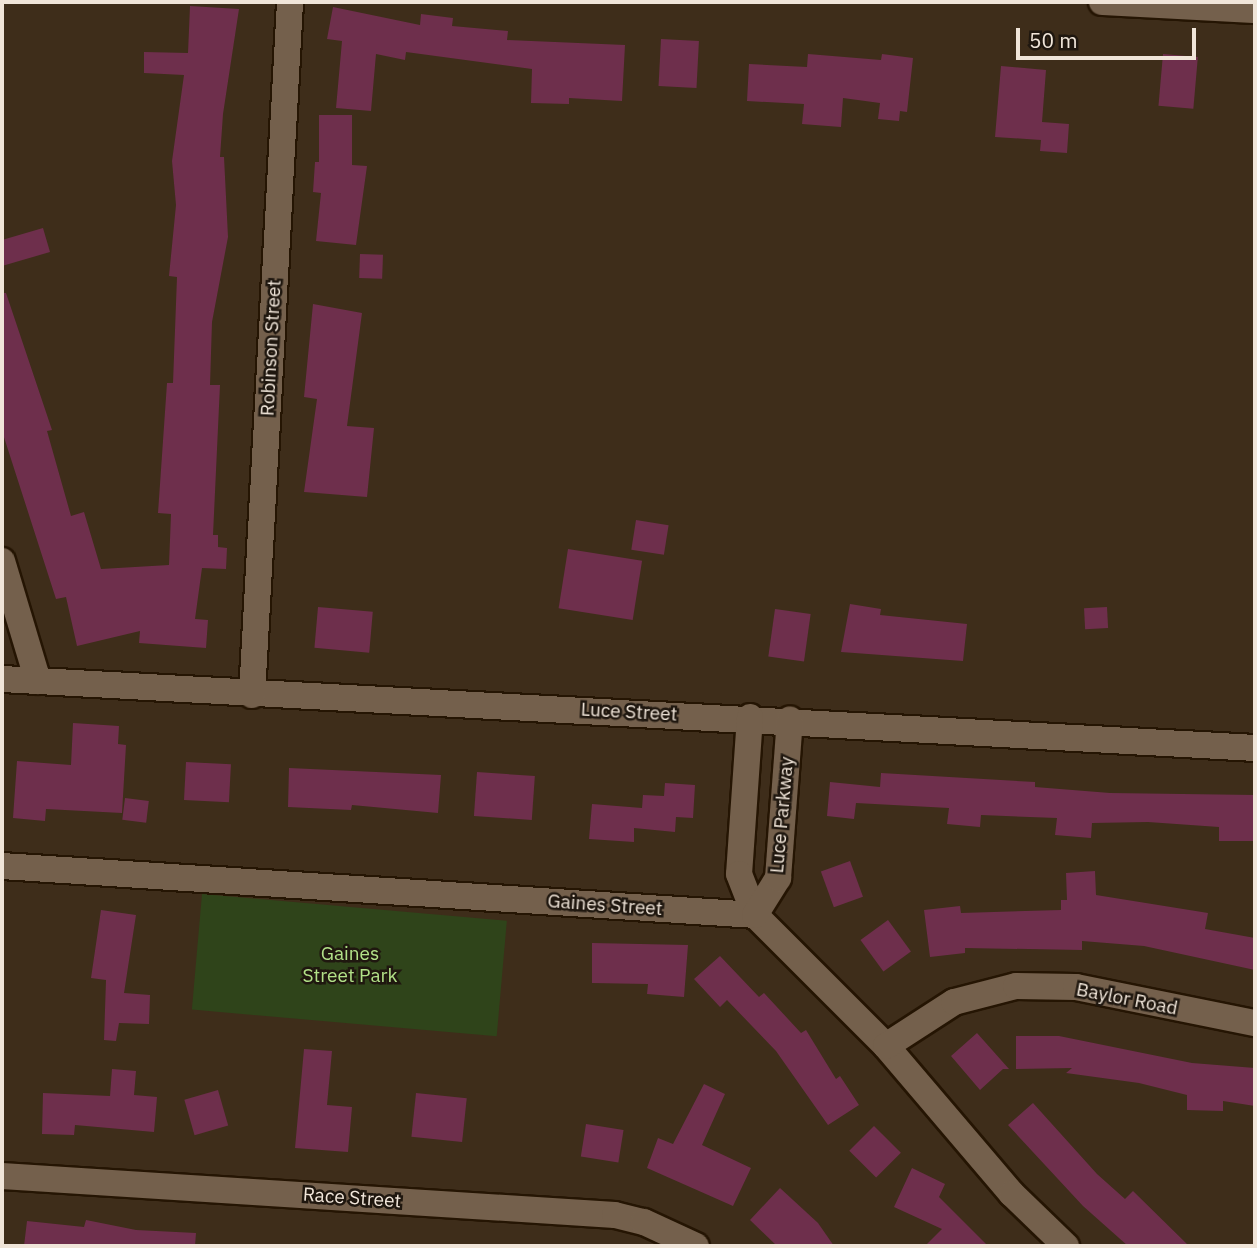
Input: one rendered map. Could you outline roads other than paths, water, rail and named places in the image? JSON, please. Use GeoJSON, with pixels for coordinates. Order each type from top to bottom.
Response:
{"type":"FeatureCollection","features":[{"type":"Feature","properties":{"kind":"street","name":"Robinson Street"},"geometry":{"type":"LineString","coordinates":[[252,695],[290,2]]}},
{"type":"Feature","properties":{"kind":"street"},"geometry":{"type":"LineString","coordinates":[[1102,2],[1255,10]]}},
{"type":"Feature","properties":{"kind":"street"},"geometry":{"type":"LineString","coordinates":[[2,561],[38,681]]}},
{"type":"Feature","properties":{"kind":"street","name":"Luce Street"},"geometry":{"type":"LineString","coordinates":[[2,679],[252,695],[790,719],[1255,748]]}},
{"type":"Feature","properties":{"kind":"street","name":"Luce Parkway"},"geometry":{"type":"LineString","coordinates":[[750,718],[739,874],[755,915]]}},
{"type":"Feature","properties":{"kind":"street","name":"Luce Parkway"},"geometry":{"type":"LineString","coordinates":[[755,915],[778,878],[790,719]]}},
{"type":"Feature","properties":{"kind":"street","name":"Gaines Street"},"geometry":{"type":"LineString","coordinates":[[2,866],[755,915]]}},
{"type":"Feature","properties":{"kind":"street"},"geometry":{"type":"LineString","coordinates":[[755,915],[886,1046],[1012,1194],[1066,1246]]}},
{"type":"Feature","properties":{"kind":"street","name":"Baylor Road"},"geometry":{"type":"LineString","coordinates":[[886,1046],[954,1002],[1017,986],[1076,987],[1255,1023]]}},
{"type":"Feature","properties":{"kind":"street","name":"Race Street"},"geometry":{"type":"LineString","coordinates":[[2,1176],[615,1215],[644,1222],[696,1246]]}},
{"type":"Feature","properties":{"kind":"park label","name":"Gaines Street Park"},"geometry":{"type":"Point","coordinates":[350,965]}}]}
